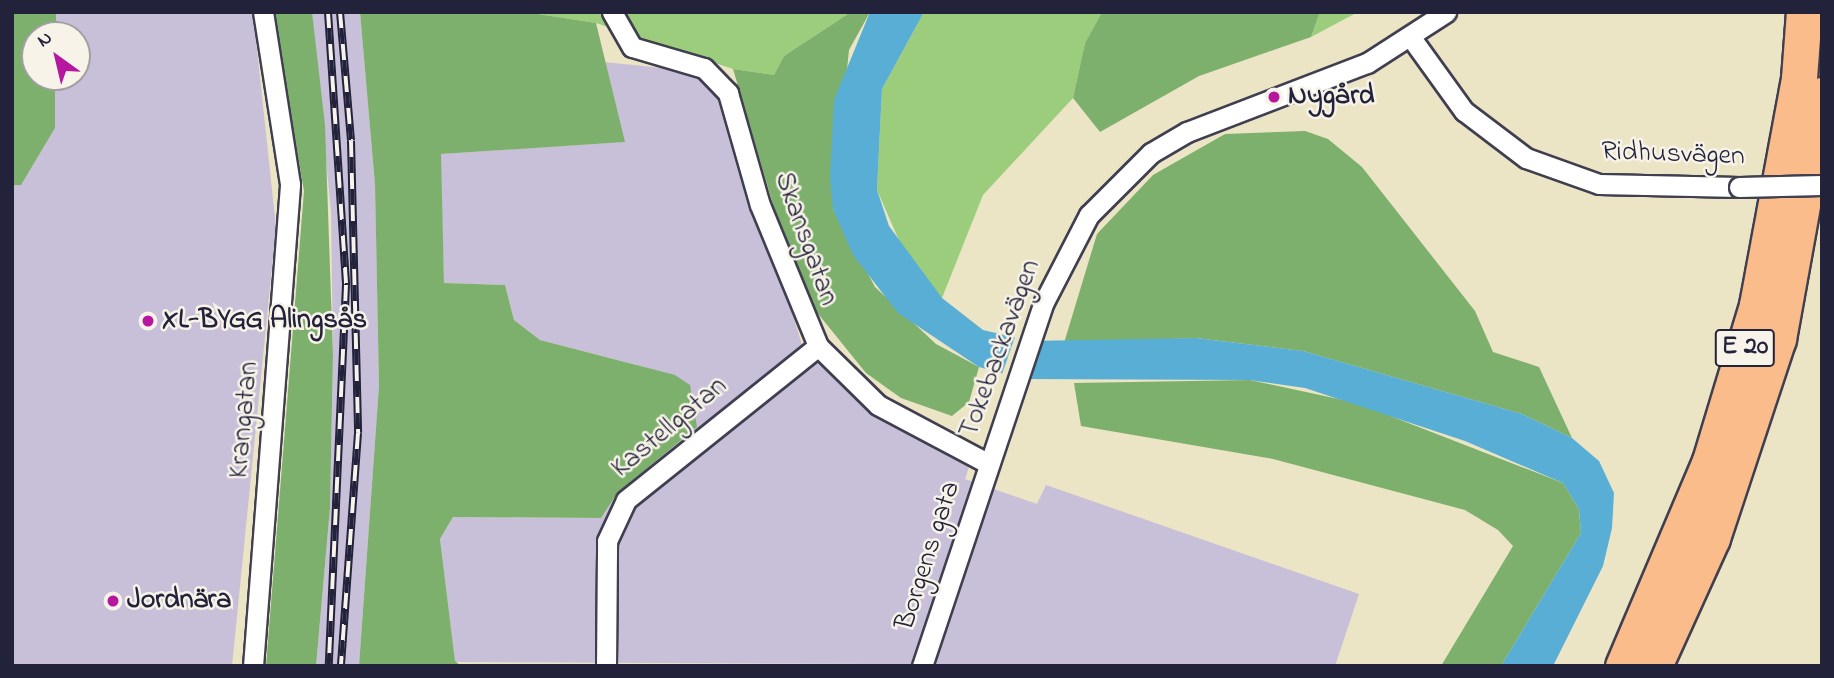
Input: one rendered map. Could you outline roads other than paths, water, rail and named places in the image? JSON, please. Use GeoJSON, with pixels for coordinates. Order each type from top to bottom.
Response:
{"type":"FeatureCollection","features":[{"type":"Feature","properties":{"kind":"highway","name":"E 20"},"geometry":{"type":"LineString","coordinates":[[1623,666],[1702,485],[1757,305],[1799,78],[1804,12]]}},
{"type":"Feature","properties":{"kind":"highway","name":"E 20"},"geometry":{"type":"LineString","coordinates":[[1654,666],[1712,538],[1778,339],[1822,95]]}},
{"type":"Feature","properties":{"kind":"street","name":"Krangatan"},"geometry":{"type":"LineString","coordinates":[[253,666],[290,184],[263,12]]}},
{"type":"Feature","properties":{"kind":"street","name":"Skansgatan"},"geometry":{"type":"LineString","coordinates":[[612,12],[637,51],[704,68],[729,93],[760,205],[818,346],[878,405],[989,464]]}},
{"type":"Feature","properties":{"kind":"street","name":"Tokebackavägen"},"geometry":{"type":"LineString","coordinates":[[989,464],[1044,302],[1089,215],[1151,153],[1223,115],[1367,63],[1412,39],[1446,12]]}},
{"type":"Feature","properties":{"kind":"street","name":"Ridhusvägen"},"geometry":{"type":"LineString","coordinates":[[1412,39],[1464,111],[1526,158],[1599,184],[1739,187],[1822,185]]}},
{"type":"Feature","properties":{"kind":"street","name":"Kastellgatan"},"geometry":{"type":"LineString","coordinates":[[606,666],[607,541],[626,500],[818,346]]}},
{"type":"Feature","properties":{"kind":"street","name":"Borgens gata"},"geometry":{"type":"LineString","coordinates":[[922,666],[989,464]]}},
{"type":"Feature","properties":{"kind":"water"},"geometry":{"type":"Polygon","coordinates":[[[870,12],[924,12],[882,89],[877,190],[889,226],[942,298],[983,330],[1029,341],[1196,338],[1303,351],[1522,414],[1572,438],[1599,461],[1614,493],[1612,528],[1603,566],[1553,666],[1501,666],[1581,533],[1579,509],[1563,483],[1465,441],[1305,388],[1250,380],[1023,379],[979,367],[898,313],[853,255],[833,209],[830,177],[834,100],[870,12]]]}},
{"type":"Feature","properties":{"kind":"railway"},"geometry":{"type":"LineString","coordinates":[[328,12],[346,285],[329,666]]}},
{"type":"Feature","properties":{"kind":"railway"},"geometry":{"type":"LineString","coordinates":[[340,12],[351,141],[358,433],[341,666]]}},
{"type":"Feature","properties":{"kind":"place","name":"Nygård"},"geometry":{"type":"Point","coordinates":[1274,97]}},
{"type":"Feature","properties":{"kind":"place","name":"XL-BYGG Alingsås"},"geometry":{"type":"Point","coordinates":[148,321]}},
{"type":"Feature","properties":{"kind":"place","name":"Jordnära"},"geometry":{"type":"Point","coordinates":[113,601]}}]}
